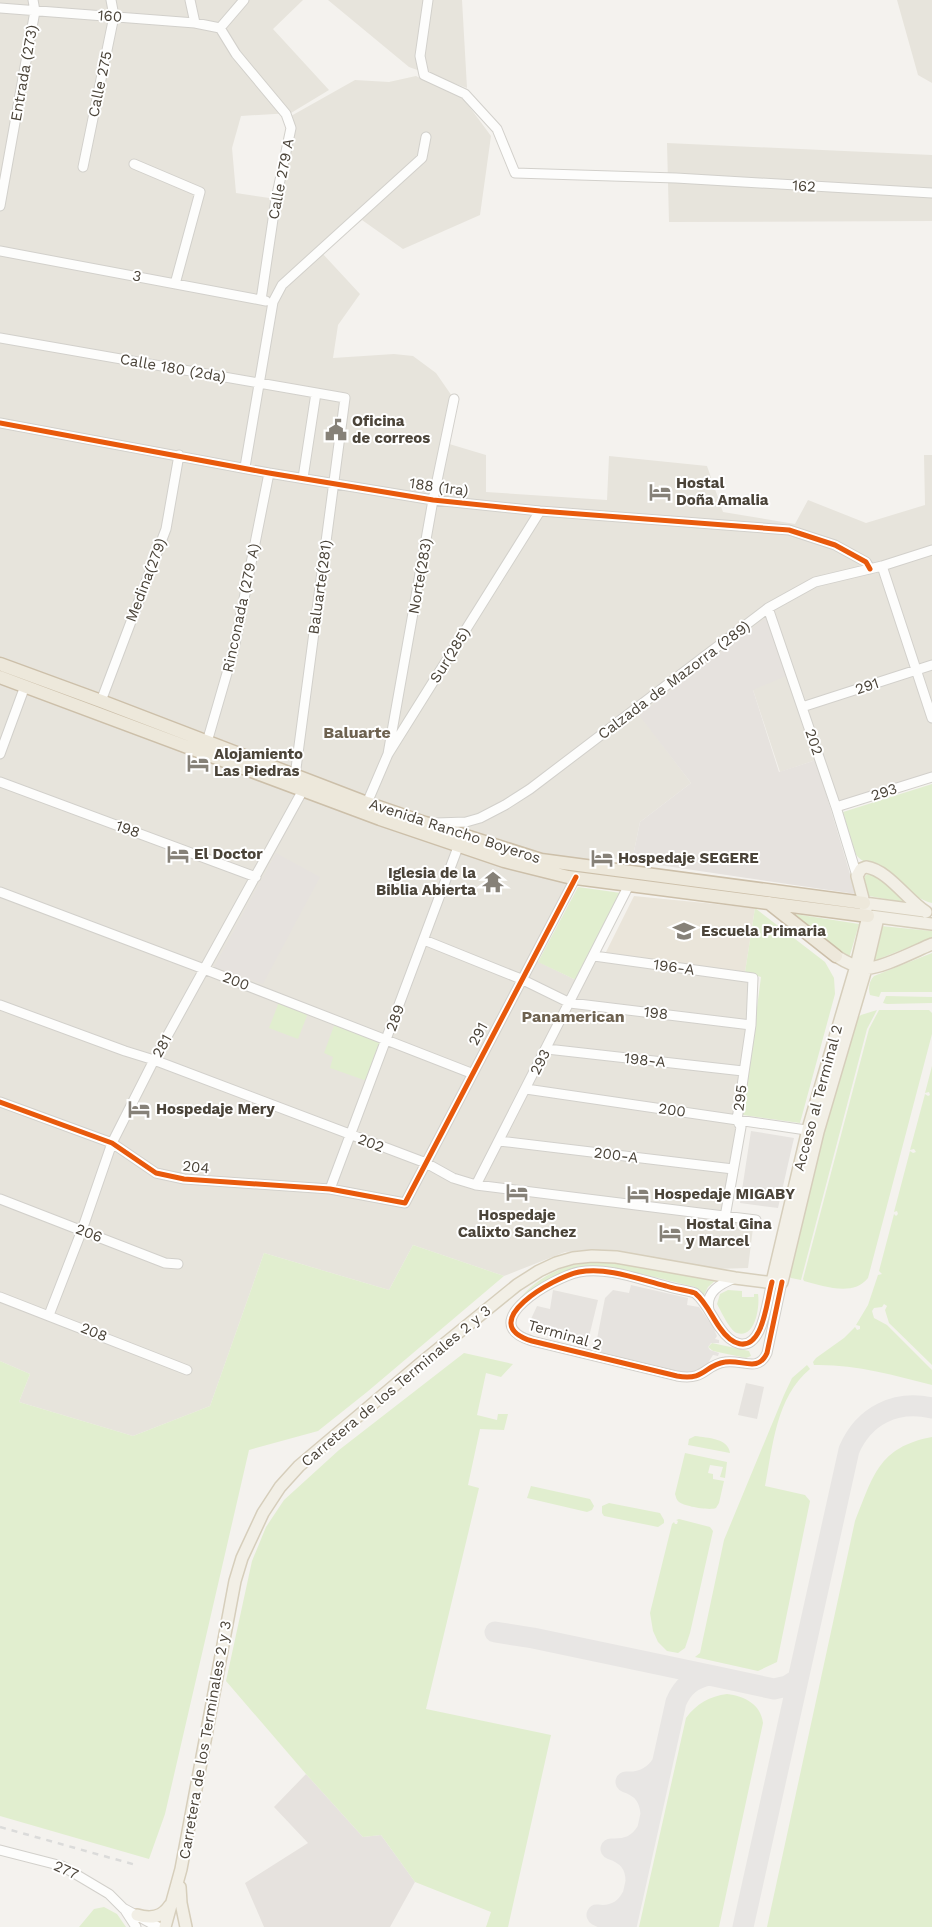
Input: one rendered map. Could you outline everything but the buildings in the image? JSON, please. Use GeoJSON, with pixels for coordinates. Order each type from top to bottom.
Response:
{"type":"FeatureCollection","features":[{"type":"Feature","properties":{"kind":"highway","name":"Avenida Rancho Boyeros"},"geometry":{"type":"LineString","coordinates":[[0,664],[367,803],[425,824],[541,860],[864,903]]}},
{"type":"Feature","properties":{"kind":"highway","name":"Avenida Rancho Boyeros"},"geometry":{"type":"LineString","coordinates":[[0,677],[458,847],[532,869],[630,885],[873,917]]}},
{"type":"Feature","properties":{"kind":"highway"},"geometry":{"type":"LineString","coordinates":[[769,903],[836,956]]}},
{"type":"Feature","properties":{"kind":"main road"},"geometry":{"type":"LineString","coordinates":[[873,917],[864,903],[860,872],[871,868],[880,873],[915,904],[929,912]]}},
{"type":"Feature","properties":{"kind":"main road","name":"Avenida Rancho Boyeros"},"geometry":{"type":"LineString","coordinates":[[864,903],[929,912]]}},
{"type":"Feature","properties":{"kind":"main road","name":"Avenida Rancho Boyeros"},"geometry":{"type":"LineString","coordinates":[[873,917],[932,924]]}},
{"type":"Feature","properties":{"kind":"main road","name":"Acceso al Terminal 2"},"geometry":{"type":"LineString","coordinates":[[813,1131],[861,968],[873,917]]}},
{"type":"Feature","properties":{"kind":"main road"},"geometry":{"type":"LineString","coordinates":[[836,956],[861,968],[878,966],[932,944]]}},
{"type":"Feature","properties":{"kind":"main road"},"geometry":{"type":"LineString","coordinates":[[836,956],[843,966],[850,985]]}},
{"type":"Feature","properties":{"kind":"main road","name":"Acceso al Terminal 2"},"geometry":{"type":"LineString","coordinates":[[777,1282],[850,985],[861,968]]}},
{"type":"Feature","properties":{"kind":"main road","name":"Carretera de los Terminales 2 y 3"},"geometry":{"type":"LineString","coordinates":[[165,1927],[181,1869],[235,1581],[242,1558],[263,1513],[280,1488],[299,1466],[421,1363],[518,1285],[539,1271],[556,1263],[573,1258],[592,1256],[616,1258],[735,1278],[777,1282]]}},
{"type":"Feature","properties":{"kind":"main road","name":"Carretera de los Terminales 2 y 3"},"geometry":{"type":"LineString","coordinates":[[181,1869],[179,1893],[186,1927]]}},
{"type":"Feature","properties":{"kind":"main road"},"geometry":{"type":"LineString","coordinates":[[136,1921],[166,1912],[173,1899]]}},
{"type":"Feature","properties":{"kind":"street","name":"Entrada (273)"},"geometry":{"type":"LineString","coordinates":[[0,206],[3,175],[35,11],[33,0]]}},
{"type":"Feature","properties":{"kind":"street","name":"Calle 275"},"geometry":{"type":"LineString","coordinates":[[82,167],[114,16],[111,0]]}},
{"type":"Feature","properties":{"kind":"street"},"geometry":{"type":"LineString","coordinates":[[190,0],[195,23]]}},
{"type":"Feature","properties":{"kind":"street"},"geometry":{"type":"LineString","coordinates":[[220,28],[244,0]]}},
{"type":"Feature","properties":{"kind":"street","name":"162"},"geometry":{"type":"LineString","coordinates":[[428,0],[420,56],[424,75],[465,94],[497,129],[514,173],[676,178],[932,193]]}},
{"type":"Feature","properties":{"kind":"street","name":"160"},"geometry":{"type":"LineString","coordinates":[[0,8],[195,23],[220,28]]}},
{"type":"Feature","properties":{"kind":"street","name":"Calle 279 A"},"geometry":{"type":"LineString","coordinates":[[220,28],[236,54],[286,114],[291,128],[276,199],[260,300]]}},
{"type":"Feature","properties":{"kind":"street"},"geometry":{"type":"LineString","coordinates":[[245,467],[273,302],[282,285],[422,158],[426,137]]}},
{"type":"Feature","properties":{"kind":"street"},"geometry":{"type":"LineString","coordinates":[[134,164],[200,192],[175,284]]}},
{"type":"Feature","properties":{"kind":"street","name":"3"},"geometry":{"type":"LineString","coordinates":[[0,251],[273,302]]}},
{"type":"Feature","properties":{"kind":"street","name":"Calle 180 (2da)"},"geometry":{"type":"LineString","coordinates":[[0,338],[345,398]]}},
{"type":"Feature","properties":{"kind":"street"},"geometry":{"type":"LineString","coordinates":[[303,478],[316,393]]}},
{"type":"Feature","properties":{"kind":"street","name":"Baluarte(281)"},"geometry":{"type":"LineString","coordinates":[[295,776],[345,398]]}},
{"type":"Feature","properties":{"kind":"street","name":"Norte(283)"},"geometry":{"type":"LineString","coordinates":[[388,754],[433,500],[454,399]]}},
{"type":"Feature","properties":{"kind":"street","name":"188 (1ra)"},"geometry":{"type":"LineString","coordinates":[[0,423],[245,467],[269,473],[433,500],[540,511],[789,530],[835,545],[866,562],[870,569]]}},
{"type":"Feature","properties":{"kind":"street","name":"Medina(279)"},"geometry":{"type":"LineString","coordinates":[[101,701],[166,530],[179,456]]}},
{"type":"Feature","properties":{"kind":"street","name":"Rinconada (279 A)"},"geometry":{"type":"LineString","coordinates":[[207,742],[234,648],[269,473]]}},
{"type":"Feature","properties":{"kind":"street","name":"Sur(285)"},"geometry":{"type":"LineString","coordinates":[[367,803],[388,754],[540,511]]}},
{"type":"Feature","properties":{"kind":"street","name":"Calzada de Mazorra (289)"},"geometry":{"type":"LineString","coordinates":[[425,824],[466,822],[505,805],[530,789],[768,608],[814,582],[882,566],[932,550]]}},
{"type":"Feature","properties":{"kind":"street"},"geometry":{"type":"LineString","coordinates":[[882,566],[932,718]]}},
{"type":"Feature","properties":{"kind":"street","name":"202"},"geometry":{"type":"LineString","coordinates":[[768,608],[836,807],[850,855],[860,872]]}},
{"type":"Feature","properties":{"kind":"street","name":"291"},"geometry":{"type":"LineString","coordinates":[[802,707],[932,665]]}},
{"type":"Feature","properties":{"kind":"street"},"geometry":{"type":"LineString","coordinates":[[0,754],[25,686]]}},
{"type":"Feature","properties":{"kind":"street","name":"293"},"geometry":{"type":"LineString","coordinates":[[836,807],[932,777]]}},
{"type":"Feature","properties":{"kind":"street","name":"198"},"geometry":{"type":"LineString","coordinates":[[0,782],[256,877]]}},
{"type":"Feature","properties":{"kind":"street","name":"281"},"geometry":{"type":"LineString","coordinates":[[49,1315],[82,1230],[112,1143],[154,1060],[303,790]]}},
{"type":"Feature","properties":{"kind":"street","name":"289"},"geometry":{"type":"LineString","coordinates":[[330,1188],[458,847]]}},
{"type":"Feature","properties":{"kind":"street","name":"291"},"geometry":{"type":"LineString","coordinates":[[405,1203],[471,1073],[576,877]]}},
{"type":"Feature","properties":{"kind":"street","name":"293"},"geometry":{"type":"LineString","coordinates":[[476,1185],[630,885]]}},
{"type":"Feature","properties":{"kind":"street","name":"200"},"geometry":{"type":"LineString","coordinates":[[0,892],[471,1073]]}},
{"type":"Feature","properties":{"kind":"street","name":"198"},"geometry":{"type":"LineString","coordinates":[[424,940],[522,979],[570,1003],[751,1025]]}},
{"type":"Feature","properties":{"kind":"street","name":"196-A"},"geometry":{"type":"LineString","coordinates":[[594,956],[753,978]]}},
{"type":"Feature","properties":{"kind":"street","name":"295"},"geometry":{"type":"LineString","coordinates":[[726,1217],[740,1127],[738,1120],[743,1071],[751,1025],[753,978]]}},
{"type":"Feature","properties":{"kind":"street","name":"202"},"geometry":{"type":"LineString","coordinates":[[0,1005],[124,1051],[154,1060],[350,1136],[426,1163],[454,1178],[476,1185],[756,1220]]}},
{"type":"Feature","properties":{"kind":"street","name":"198-A"},"geometry":{"type":"LineString","coordinates":[[547,1049],[743,1071]]}},
{"type":"Feature","properties":{"kind":"street","name":"200"},"geometry":{"type":"LineString","coordinates":[[526,1089],[813,1131]]}},
{"type":"Feature","properties":{"kind":"street","name":"204"},"geometry":{"type":"LineString","coordinates":[[0,1102],[112,1143],[156,1173],[184,1179],[330,1188],[405,1203]]}},
{"type":"Feature","properties":{"kind":"street","name":"200-A"},"geometry":{"type":"LineString","coordinates":[[499,1141],[733,1169]]}},
{"type":"Feature","properties":{"kind":"street","name":"206"},"geometry":{"type":"LineString","coordinates":[[0,1199],[165,1263],[178,1264]]}},
{"type":"Feature","properties":{"kind":"street","name":"Terminal 2"},"geometry":{"type":"LineString","coordinates":[[590,1271],[626,1276],[692,1292],[698,1295],[730,1341],[740,1344],[748,1342],[760,1330],[777,1282],[767,1352],[763,1360],[758,1364],[736,1361],[721,1362],[694,1378],[678,1376],[532,1341],[518,1335],[511,1323],[516,1309],[534,1294],[562,1277],[590,1271]]}},
{"type":"Feature","properties":{"kind":"street"},"geometry":{"type":"LineString","coordinates":[[710,1313],[708,1301],[711,1293],[720,1285],[735,1278]]}},
{"type":"Feature","properties":{"kind":"street","name":"208"},"geometry":{"type":"LineString","coordinates":[[0,1297],[186,1370]]}},
{"type":"Feature","properties":{"kind":"street","name":"277"},"geometry":{"type":"LineString","coordinates":[[0,1850],[62,1866],[109,1894],[136,1921],[158,1927]]}},
{"type":"Feature","properties":{"kind":"shaded area"},"geometry":{"type":"Polygon","coordinates":[[[0,0],[303,0],[273,29],[329,90],[291,113],[241,116],[232,148],[236,193],[276,199],[291,116],[355,80],[389,82],[416,76],[463,98],[491,136],[480,215],[403,249],[362,220],[322,253],[360,294],[338,325],[333,358],[394,354],[413,356],[436,373],[454,399],[446,443],[486,455],[486,492],[607,500],[609,456],[707,466],[723,512],[795,524],[808,500],[866,523],[925,505],[924,455],[932,455],[932,777],[836,807],[816,760],[780,772],[753,690],[640,715],[691,783],[640,822],[632,861],[594,856],[583,866],[533,959],[580,982],[594,956],[753,978],[726,1217],[754,1220],[748,1268],[716,1269],[617,1253],[585,1250],[565,1252],[504,1276],[413,1245],[389,1290],[264,1253],[210,1406],[133,1436],[19,1402],[30,1374],[0,1361],[0,0]]]}},
{"type":"Feature","properties":{"kind":"shaded area"},"geometry":{"type":"Polygon","coordinates":[[[328,0],[462,0],[467,88],[409,67],[328,0]]]}},
{"type":"Feature","properties":{"kind":"shaded area"},"geometry":{"type":"Polygon","coordinates":[[[897,0],[932,0],[932,83],[918,75],[897,0]]]}},
{"type":"Feature","properties":{"kind":"shaded area"},"geometry":{"type":"Polygon","coordinates":[[[667,143],[932,155],[932,221],[669,222],[667,143]]]}},
{"type":"Feature","properties":{"kind":"shaded area"},"geometry":{"type":"Polygon","coordinates":[[[767,617],[786,676],[753,690],[779,772],[816,760],[856,894],[632,861],[640,822],[691,783],[639,715],[767,617]]]}},
{"type":"Feature","properties":{"kind":"shaded area"},"geometry":{"type":"Polygon","coordinates":[[[276,853],[320,877],[263,984],[214,967],[276,853]]]}},
{"type":"Feature","properties":{"kind":"shaded area","name":"Escuela Primaria"},"geometry":{"type":"Polygon","coordinates":[[[634,896],[755,908],[745,972],[605,954],[634,896]]]}},
{"type":"Feature","properties":{"kind":"shaded area"},"geometry":{"type":"Polygon","coordinates":[[[751,1131],[794,1138],[778,1208],[740,1203],[751,1131]]]}},
{"type":"Feature","properties":{"kind":"shaded area"},"geometry":{"type":"Polygon","coordinates":[[[631,1285],[688,1298],[687,1305],[699,1307],[713,1327],[717,1336],[715,1339],[719,1340],[719,1343],[711,1343],[708,1347],[710,1350],[719,1353],[718,1356],[713,1355],[708,1363],[695,1373],[689,1374],[599,1355],[596,1344],[605,1298],[613,1290],[629,1293],[631,1285]]]}},
{"type":"Feature","properties":{"kind":"shaded area"},"geometry":{"type":"Polygon","coordinates":[[[553,1290],[598,1300],[587,1345],[532,1332],[537,1321],[531,1319],[537,1306],[550,1309],[553,1290]]]}},
{"type":"Feature","properties":{"kind":"shaded area"},"geometry":{"type":"Polygon","coordinates":[[[746,1383],[764,1387],[757,1419],[738,1415],[746,1383]]]}},
{"type":"Feature","properties":{"kind":"shaded area"},"geometry":{"type":"Polygon","coordinates":[[[306,1774],[363,1837],[381,1835],[415,1882],[390,1927],[264,1927],[245,1883],[308,1843],[274,1807],[306,1774]]]}},
{"type":"Feature","properties":{"kind":"green space"},"geometry":{"type":"Polygon","coordinates":[[[932,784],[932,903],[918,897],[886,869],[861,860],[858,857],[843,812],[932,784]]]}},
{"type":"Feature","properties":{"kind":"green space"},"geometry":{"type":"Polygon","coordinates":[[[870,873],[876,874],[908,903],[869,896],[864,880],[865,876],[870,873]]]}},
{"type":"Feature","properties":{"kind":"green space"},"geometry":{"type":"Polygon","coordinates":[[[578,887],[621,893],[576,980],[538,962],[578,887]]]}},
{"type":"Feature","properties":{"kind":"green space"},"geometry":{"type":"Polygon","coordinates":[[[755,908],[825,962],[834,978],[835,994],[800,1123],[743,1115],[761,977],[745,972],[755,908]]]}},
{"type":"Feature","properties":{"kind":"green space"},"geometry":{"type":"Polygon","coordinates":[[[795,914],[859,924],[850,955],[847,957],[842,955],[795,914]]]}},
{"type":"Feature","properties":{"kind":"green space"},"geometry":{"type":"Polygon","coordinates":[[[881,926],[932,931],[932,938],[876,960],[873,958],[881,926]]]}},
{"type":"Feature","properties":{"kind":"green space"},"geometry":{"type":"Polygon","coordinates":[[[932,953],[932,992],[881,992],[879,997],[870,995],[869,985],[874,976],[932,953]]]}},
{"type":"Feature","properties":{"kind":"green space"},"geometry":{"type":"Polygon","coordinates":[[[886,996],[932,997],[932,1003],[887,1004],[883,1003],[886,996]]]}},
{"type":"Feature","properties":{"kind":"green space"},"geometry":{"type":"Polygon","coordinates":[[[279,1002],[308,1013],[298,1039],[269,1028],[279,1002]]]}},
{"type":"Feature","properties":{"kind":"green space"},"geometry":{"type":"Polygon","coordinates":[[[877,1010],[867,1029],[801,1280],[791,1278],[789,1276],[826,1118],[856,1019],[861,1015],[877,1010]]]}},
{"type":"Feature","properties":{"kind":"green space"},"geometry":{"type":"Polygon","coordinates":[[[879,1010],[929,1010],[932,1013],[932,1034],[868,1278],[862,1284],[846,1289],[829,1287],[804,1281],[803,1279],[869,1029],[879,1010]]]}},
{"type":"Feature","properties":{"kind":"green space"},"geometry":{"type":"Polygon","coordinates":[[[335,1023],[382,1041],[367,1081],[330,1068],[333,1057],[324,1053],[335,1023]]]}},
{"type":"Feature","properties":{"kind":"green space"},"geometry":{"type":"Polygon","coordinates":[[[932,1066],[932,1365],[889,1323],[885,1310],[887,1306],[884,1304],[882,1307],[874,1308],[872,1311],[874,1318],[887,1325],[932,1370],[932,1385],[859,1368],[814,1365],[813,1362],[816,1358],[844,1338],[855,1327],[857,1330],[860,1329],[860,1326],[856,1325],[868,1305],[878,1275],[882,1274],[879,1271],[894,1214],[896,1216],[898,1214],[897,1211],[894,1212],[910,1151],[916,1152],[914,1149],[910,1150],[925,1094],[930,1095],[929,1092],[925,1093],[932,1066]]]}},
{"type":"Feature","properties":{"kind":"green space"},"geometry":{"type":"Polygon","coordinates":[[[413,1245],[504,1276],[318,1431],[249,1450],[165,1814],[149,1859],[0,1816],[0,1361],[30,1374],[19,1402],[133,1436],[210,1406],[264,1253],[389,1290],[413,1245]]]}},
{"type":"Feature","properties":{"kind":"green space"},"geometry":{"type":"Polygon","coordinates":[[[603,1262],[716,1280],[708,1287],[704,1295],[695,1287],[650,1276],[616,1269],[585,1267],[557,1275],[516,1303],[534,1284],[544,1277],[577,1264],[603,1262]]]}},
{"type":"Feature","properties":{"kind":"green space"},"geometry":{"type":"Polygon","coordinates":[[[728,1290],[742,1291],[742,1297],[754,1297],[754,1294],[758,1294],[757,1313],[753,1326],[749,1331],[737,1333],[731,1329],[717,1304],[720,1294],[728,1290]]]}},
{"type":"Feature","properties":{"kind":"green space"},"geometry":{"type":"Polygon","coordinates":[[[712,1343],[749,1351],[751,1356],[746,1358],[713,1351],[708,1347],[712,1343]]]}},
{"type":"Feature","properties":{"kind":"green space"},"geometry":{"type":"Polygon","coordinates":[[[464,1353],[513,1364],[501,1377],[486,1373],[477,1415],[497,1420],[498,1414],[508,1414],[504,1430],[480,1429],[468,1485],[479,1488],[426,1709],[551,1735],[508,1927],[486,1927],[491,1912],[415,1882],[381,1835],[363,1837],[226,1681],[252,1561],[266,1527],[284,1500],[339,1450],[464,1353]]]}},
{"type":"Feature","properties":{"kind":"green space"},"geometry":{"type":"Polygon","coordinates":[[[807,1365],[810,1369],[790,1393],[783,1408],[774,1439],[765,1486],[805,1495],[810,1501],[777,1662],[758,1671],[695,1657],[700,1653],[724,1540],[792,1378],[807,1365]]]}},
{"type":"Feature","properties":{"kind":"green space"},"geometry":{"type":"Polygon","coordinates":[[[695,1436],[711,1438],[726,1444],[730,1453],[688,1445],[689,1439],[695,1436]]]}},
{"type":"Feature","properties":{"kind":"green space"},"geometry":{"type":"Polygon","coordinates":[[[932,1437],[932,1927],[767,1927],[855,1521],[873,1478],[889,1456],[900,1448],[932,1437]]]}},
{"type":"Feature","properties":{"kind":"green space"},"geometry":{"type":"Polygon","coordinates":[[[685,1453],[727,1462],[725,1478],[720,1477],[723,1467],[710,1465],[708,1473],[713,1474],[713,1479],[724,1481],[716,1508],[708,1509],[682,1504],[677,1499],[675,1494],[685,1453]]]}},
{"type":"Feature","properties":{"kind":"green space"},"geometry":{"type":"Polygon","coordinates":[[[531,1486],[590,1499],[594,1506],[592,1510],[587,1512],[527,1498],[531,1486]]]}},
{"type":"Feature","properties":{"kind":"green space"},"geometry":{"type":"Polygon","coordinates":[[[609,1503],[660,1513],[664,1523],[658,1527],[604,1516],[602,1506],[609,1503]]]}},
{"type":"Feature","properties":{"kind":"green space"},"geometry":{"type":"Polygon","coordinates":[[[679,1519],[710,1527],[713,1531],[690,1633],[685,1648],[678,1653],[667,1651],[658,1642],[653,1631],[650,1613],[672,1524],[674,1522],[677,1524],[678,1521],[676,1520],[679,1519]]]}},
{"type":"Feature","properties":{"kind":"green space"},"geometry":{"type":"Polygon","coordinates":[[[727,1694],[751,1702],[762,1716],[763,1723],[719,1927],[639,1927],[686,1718],[704,1702],[727,1694]]]}},
{"type":"Feature","properties":{"kind":"green space"},"geometry":{"type":"Polygon","coordinates":[[[104,1907],[117,1914],[126,1927],[79,1927],[94,1909],[104,1907]]]}},
{"type":"Feature","properties":{"kind":"taxiway"},"geometry":{"type":"LineString","coordinates":[[743,1927],[849,1450],[863,1428],[872,1419],[883,1413],[906,1406],[932,1408]]}},
{"type":"Feature","properties":{"kind":"taxiway"},"geometry":{"type":"LineString","coordinates":[[495,1632],[533,1638],[709,1675]]}},
{"type":"Feature","properties":{"kind":"taxiway"},"geometry":{"type":"LineString","coordinates":[[626,1927],[676,1702],[685,1687],[693,1681],[709,1675],[774,1689],[787,1686],[798,1679]]}},
{"type":"Feature","properties":{"kind":"taxiway"},"geometry":{"type":"LineString","coordinates":[[651,1814],[647,1798],[641,1790],[626,1782],[647,1778],[662,1764]]}},
{"type":"Feature","properties":{"kind":"taxiway"},"geometry":{"type":"LineString","coordinates":[[636,1881],[636,1875],[630,1860],[611,1849],[622,1849],[632,1846],[647,1831]]}},
{"type":"Feature","properties":{"kind":"taxiway"},"geometry":{"type":"LineString","coordinates":[[615,1927],[609,1921],[597,1915],[608,1915],[618,1912],[626,1906],[632,1897]]}},
{"type":"Feature","properties":{"kind":"railway"},"geometry":{"type":"LineString","coordinates":[[0,1827],[136,1865]]}},
{"type":"Feature","properties":{"kind":"cycle path"},"geometry":{"type":"LineString","coordinates":[[0,423],[269,473],[433,500],[540,511],[789,530],[835,545],[866,562],[870,569]]}},
{"type":"Feature","properties":{"kind":"cycle path"},"geometry":{"type":"LineString","coordinates":[[0,1102],[112,1143],[156,1173],[184,1179],[330,1189],[405,1203],[576,877]]}},
{"type":"Feature","properties":{"kind":"cycle path"},"geometry":{"type":"LineString","coordinates":[[772,1282],[759,1331],[755,1338],[745,1344],[734,1342],[724,1334],[706,1305],[695,1293],[612,1272],[601,1271],[579,1272],[553,1282],[524,1302],[514,1313],[511,1323],[516,1333],[532,1341],[677,1376],[694,1376],[725,1362],[754,1364],[763,1359],[767,1353],[782,1282]]}},
{"type":"Feature","properties":{"kind":"place","name":"Oficina de correos"},"geometry":{"type":"Point","coordinates":[336,430]}},
{"type":"Feature","properties":{"kind":"place","name":"Hostal Doña Amalia"},"geometry":{"type":"Point","coordinates":[660,492]}},
{"type":"Feature","properties":{"kind":"place","name":"Alojamiento Las Piedras"},"geometry":{"type":"Point","coordinates":[198,763]}},
{"type":"Feature","properties":{"kind":"place","name":"El Doctor"},"geometry":{"type":"Point","coordinates":[178,854]}},
{"type":"Feature","properties":{"kind":"place","name":"Hospedaje SEGERE"},"geometry":{"type":"Point","coordinates":[602,858]}},
{"type":"Feature","properties":{"kind":"place","name":"Iglesia de la Biblia Abierta"},"geometry":{"type":"Point","coordinates":[493,882]}},
{"type":"Feature","properties":{"kind":"place","name":"Escuela Primaria"},"geometry":{"type":"Point","coordinates":[684,931]}},
{"type":"Feature","properties":{"kind":"place","name":"Hospedaje Mery"},"geometry":{"type":"Point","coordinates":[139,1109]}},
{"type":"Feature","properties":{"kind":"place","name":"Hospedaje Calixto Sanchez"},"geometry":{"type":"Point","coordinates":[517,1192]}},
{"type":"Feature","properties":{"kind":"place","name":"Hospedaje MIGABY"},"geometry":{"type":"Point","coordinates":[638,1194]}},
{"type":"Feature","properties":{"kind":"place","name":"Hostal Gina y Marcel"},"geometry":{"type":"Point","coordinates":[670,1233]}},
{"type":"Feature","properties":{"kind":"district","name":"Baluarte"},"geometry":{"type":"Point","coordinates":[357,732]}},
{"type":"Feature","properties":{"kind":"district","name":"Panamerican"},"geometry":{"type":"Point","coordinates":[573,1016]}}]}
